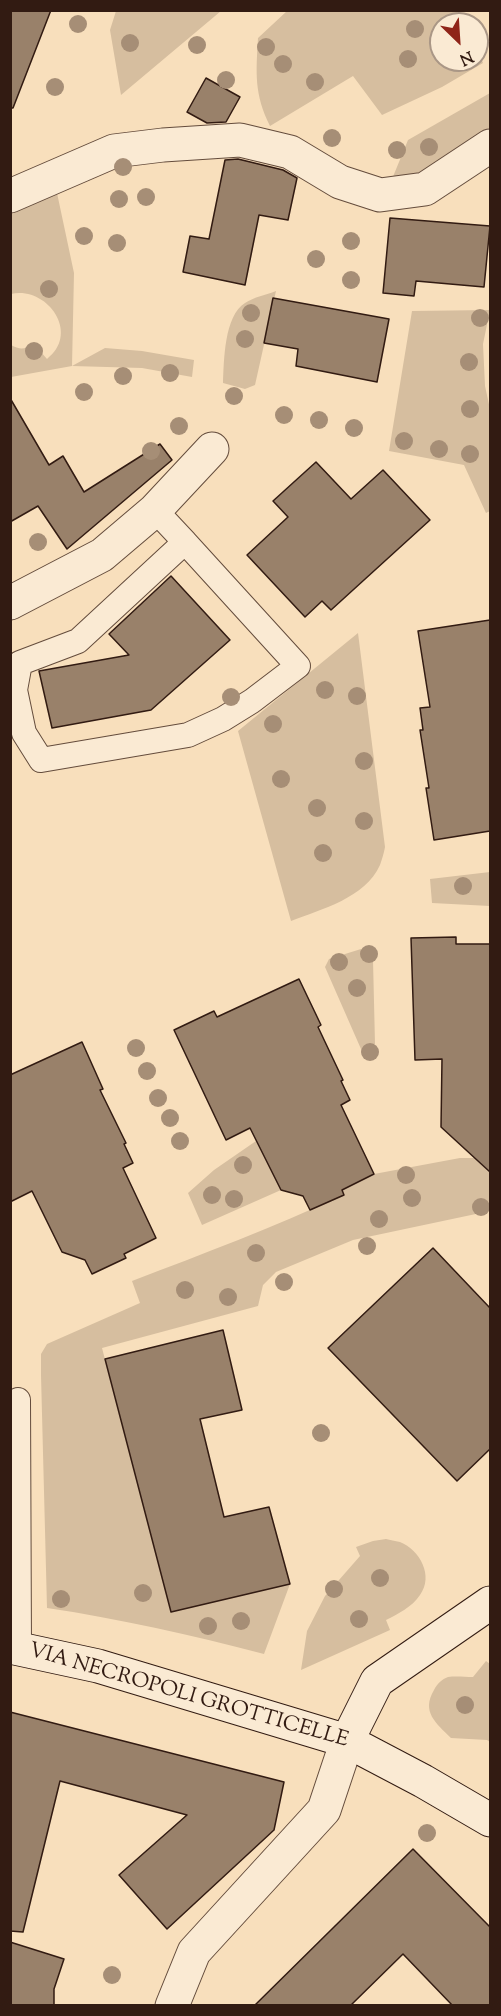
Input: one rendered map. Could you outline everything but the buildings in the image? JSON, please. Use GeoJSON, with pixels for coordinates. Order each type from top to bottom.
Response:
{"type":"FeatureCollection","features":[{"type":"Feature","properties":{"kind":"street"},"geometry":{"type":"LineString","coordinates":[[10,196],[114,151],[240,140],[290,152],[340,182],[380,195],[425,189],[490,146]]}},
{"type":"Feature","properties":{"kind":"street"},"geometry":{"type":"LineString","coordinates":[[10,603],[102,555],[155,510],[212,449]]}},
{"type":"Feature","properties":{"kind":"street"},"geometry":{"type":"LineString","coordinates":[[172,2006],[194,1952],[324,1810],[347,1741],[377,1681],[490,1603]]}},
{"type":"Feature","properties":{"kind":"street","name":"VIA NECROPOLI GROTTICELLE"},"geometry":{"type":"LineString","coordinates":[[15,1648],[98,1666],[347,1741],[490,1820]]}},
{"type":"Feature","properties":{"kind":"lane"},"geometry":{"type":"LineString","coordinates":[[155,510],[185,542],[298,666],[223,719],[188,735],[41,760],[24,734],[15,690],[20,663],[78,641],[185,542]]}},
{"type":"Feature","properties":{"kind":"lane"},"geometry":{"type":"LineString","coordinates":[[15,1648],[18,1400]]}},
{"type":"Feature","properties":{"kind":"shaded area"},"geometry":{"type":"Polygon","coordinates":[[[116,10],[221,11],[121,95],[110,30],[116,10]]]}},
{"type":"Feature","properties":{"kind":"shaded area"},"geometry":{"type":"Polygon","coordinates":[[[287,11],[456,11],[429,12],[429,72],[468,72],[442,87],[382,115],[353,76],[270,126],[261,104],[257,83],[258,38],[287,11]]]}},
{"type":"Feature","properties":{"kind":"shaded area"},"geometry":{"type":"Polygon","coordinates":[[[490,93],[490,128],[417,180],[390,184],[408,140],[490,93]]]}},
{"type":"Feature","properties":{"kind":"shaded area"},"geometry":{"type":"Polygon","coordinates":[[[57,193],[74,273],[72,366],[11,377],[11,345],[22,348],[33,343],[47,359],[57,348],[61,337],[60,325],[47,304],[37,297],[24,293],[11,294],[11,208],[57,193]]]}},
{"type":"Feature","properties":{"kind":"shaded area"},"geometry":{"type":"Polygon","coordinates":[[[276,291],[255,385],[245,389],[223,383],[226,340],[238,309],[245,303],[276,291]]]}},
{"type":"Feature","properties":{"kind":"shaded area"},"geometry":{"type":"Polygon","coordinates":[[[490,310],[483,344],[485,386],[490,409],[490,511],[486,513],[464,465],[389,451],[412,311],[490,310]]]}},
{"type":"Feature","properties":{"kind":"shaded area"},"geometry":{"type":"Polygon","coordinates":[[[105,348],[142,351],[194,360],[192,377],[142,368],[72,366],[105,348]]]}},
{"type":"Feature","properties":{"kind":"shaded area"},"geometry":{"type":"Polygon","coordinates":[[[358,633],[384,852],[380,865],[364,886],[342,901],[291,921],[238,731],[358,633]]]}},
{"type":"Feature","properties":{"kind":"shaded area"},"geometry":{"type":"Polygon","coordinates":[[[490,872],[490,906],[432,903],[430,879],[490,872]]]}},
{"type":"Feature","properties":{"kind":"shaded area"},"geometry":{"type":"Polygon","coordinates":[[[361,949],[373,960],[375,1044],[361,1049],[325,967],[329,959],[361,949]]]}},
{"type":"Feature","properties":{"kind":"shaded area"},"geometry":{"type":"Polygon","coordinates":[[[256,1141],[281,1190],[202,1225],[188,1193],[214,1170],[256,1141]]]}},
{"type":"Feature","properties":{"kind":"shaded area"},"geometry":{"type":"Polygon","coordinates":[[[460,1158],[490,1158],[490,1211],[353,1240],[276,1272],[263,1285],[258,1306],[102,1348],[171,1612],[290,1584],[264,1654],[156,1628],[47,1608],[41,1354],[47,1344],[140,1303],[132,1281],[317,1207],[343,1195],[342,1190],[374,1174],[460,1158]]]}},
{"type":"Feature","properties":{"kind":"shaded area"},"geometry":{"type":"Polygon","coordinates":[[[386,1539],[400,1542],[419,1557],[426,1580],[420,1595],[409,1607],[386,1620],[390,1630],[301,1670],[307,1631],[325,1596],[360,1556],[356,1547],[386,1539]]]}},
{"type":"Feature","properties":{"kind":"shaded area"},"geometry":{"type":"Polygon","coordinates":[[[486,1661],[490,1664],[490,1742],[451,1738],[432,1717],[430,1698],[444,1679],[473,1677],[486,1661]]]}}]}
